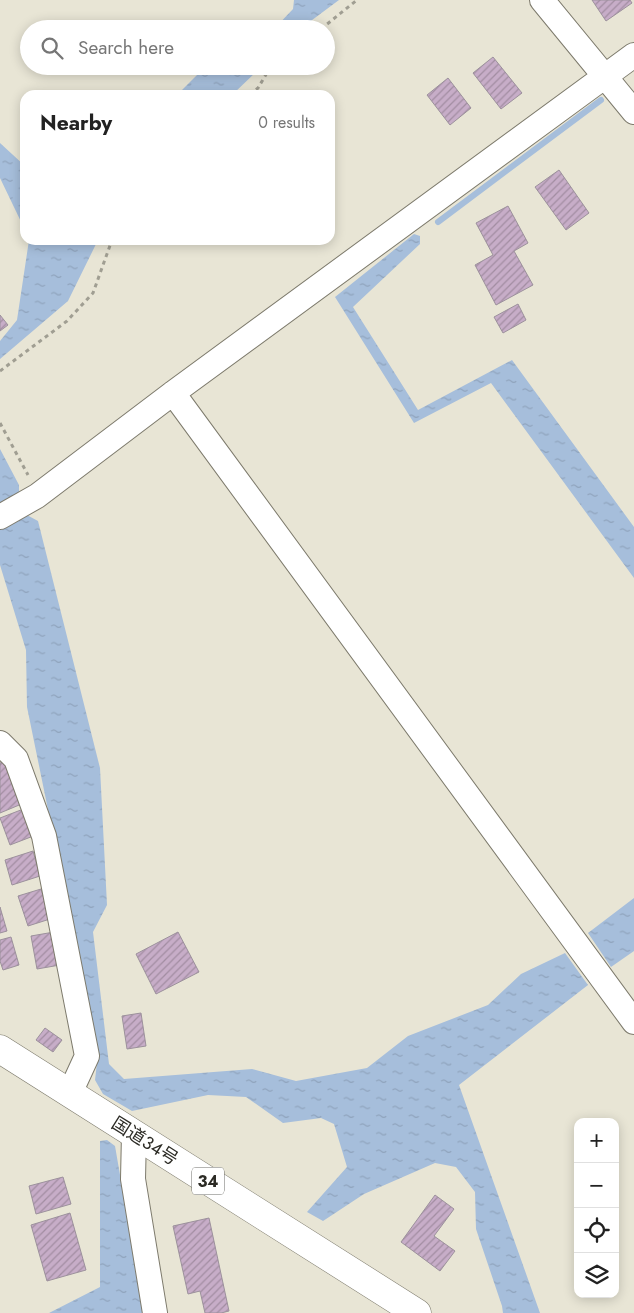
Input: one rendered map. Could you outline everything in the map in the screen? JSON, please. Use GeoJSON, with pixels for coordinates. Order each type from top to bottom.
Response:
{"type":"FeatureCollection","features":[{"type":"Feature","properties":{"kind":"highway","name":"国道34号"},"geometry":{"type":"LineString","coordinates":[[0,1049],[417,1313]]}},
{"type":"Feature","properties":{"kind":"street"},"geometry":{"type":"LineString","coordinates":[[542,0],[634,112]]}},
{"type":"Feature","properties":{"kind":"street"},"geometry":{"type":"LineString","coordinates":[[0,517],[37,496],[173,393],[634,56]]}},
{"type":"Feature","properties":{"kind":"street"},"geometry":{"type":"LineString","coordinates":[[173,393],[634,1022]]}},
{"type":"Feature","properties":{"kind":"street"},"geometry":{"type":"LineString","coordinates":[[0,742],[16,759],[44,836],[87,1056],[70,1093]]}},
{"type":"Feature","properties":{"kind":"street"},"geometry":{"type":"LineString","coordinates":[[134,1134],[133,1179],[155,1313]]}},
{"type":"Feature","properties":{"kind":"path"},"geometry":{"type":"LineString","coordinates":[[332,20],[357,0]]}},
{"type":"Feature","properties":{"kind":"path"},"geometry":{"type":"LineString","coordinates":[[256,90],[266,75]]}},
{"type":"Feature","properties":{"kind":"path"},"geometry":{"type":"LineString","coordinates":[[0,371],[67,321],[93,293],[110,245]]}},
{"type":"Feature","properties":{"kind":"path"},"geometry":{"type":"LineString","coordinates":[[0,423],[25,468],[37,496]]}},
{"type":"Feature","properties":{"kind":"water"},"geometry":{"type":"Polygon","coordinates":[[[294,0],[339,0],[312,20],[283,20],[293,9],[294,0]]]}},
{"type":"Feature","properties":{"kind":"water"},"geometry":{"type":"Polygon","coordinates":[[[197,75],[253,75],[237,90],[182,90],[197,75]]]}},
{"type":"Feature","properties":{"kind":"water"},"geometry":{"type":"Polygon","coordinates":[[[0,143],[20,161],[20,220],[0,178],[0,143]]]}},
{"type":"Feature","properties":{"kind":"water"},"geometry":{"type":"Polygon","coordinates":[[[414,234],[420,236],[420,244],[353,307],[418,410],[512,360],[634,527],[634,578],[491,383],[414,423],[335,297],[414,234]]]}},
{"type":"Feature","properties":{"kind":"water"},"geometry":{"type":"Polygon","coordinates":[[[28,245],[96,245],[68,301],[0,359],[0,341],[17,320],[28,245]]]}},
{"type":"Feature","properties":{"kind":"water"},"geometry":{"type":"Polygon","coordinates":[[[0,449],[19,485],[19,503],[25,514],[38,521],[100,768],[107,905],[93,932],[109,1064],[124,1079],[252,1069],[296,1081],[367,1068],[408,1036],[488,1005],[521,974],[565,953],[588,985],[459,1085],[540,1313],[503,1313],[476,1229],[475,1192],[456,1167],[435,1163],[364,1194],[323,1221],[307,1212],[347,1167],[334,1124],[321,1118],[283,1123],[246,1097],[208,1095],[132,1111],[103,1094],[95,1080],[98,1054],[27,707],[26,650],[0,565],[0,449]]]}},
{"type":"Feature","properties":{"kind":"water"},"geometry":{"type":"Polygon","coordinates":[[[634,898],[634,951],[611,967],[588,933],[634,898]]]}},
{"type":"Feature","properties":{"kind":"water"},"geometry":{"type":"Polygon","coordinates":[[[107,1140],[115,1146],[144,1313],[49,1313],[100,1287],[100,1141],[107,1140]]]}},
{"type":"Feature","properties":{"kind":"building"},"geometry":{"type":"Polygon","coordinates":[[[592,0],[630,0],[632,3],[606,21],[592,0]]]}},
{"type":"Feature","properties":{"kind":"building"},"geometry":{"type":"Polygon","coordinates":[[[493,57],[522,93],[501,109],[473,73],[493,57]]]}},
{"type":"Feature","properties":{"kind":"building"},"geometry":{"type":"Polygon","coordinates":[[[448,78],[471,108],[450,125],[427,95],[448,78]]]}},
{"type":"Feature","properties":{"kind":"building"},"geometry":{"type":"Polygon","coordinates":[[[559,170],[589,213],[566,230],[535,187],[559,170]]]}},
{"type":"Feature","properties":{"kind":"building"},"geometry":{"type":"Polygon","coordinates":[[[508,206],[528,243],[514,251],[533,285],[496,305],[475,265],[493,255],[476,223],[508,206]]]}},
{"type":"Feature","properties":{"kind":"building"},"geometry":{"type":"Polygon","coordinates":[[[518,304],[526,320],[503,333],[494,317],[518,304]]]}},
{"type":"Feature","properties":{"kind":"building"},"geometry":{"type":"Polygon","coordinates":[[[0,315],[8,325],[0,331],[0,315]]]}},
{"type":"Feature","properties":{"kind":"building"},"geometry":{"type":"Polygon","coordinates":[[[7,760],[24,803],[0,813],[0,763],[7,760]]]}},
{"type":"Feature","properties":{"kind":"building"},"geometry":{"type":"Polygon","coordinates":[[[26,808],[36,835],[10,845],[0,818],[26,808]]]}},
{"type":"Feature","properties":{"kind":"building"},"geometry":{"type":"Polygon","coordinates":[[[33,851],[40,876],[12,885],[5,860],[33,851]]]}},
{"type":"Feature","properties":{"kind":"building"},"geometry":{"type":"Polygon","coordinates":[[[41,889],[50,919],[28,926],[18,896],[41,889]]]}},
{"type":"Feature","properties":{"kind":"building"},"geometry":{"type":"Polygon","coordinates":[[[0,907],[7,931],[0,933],[0,907]]]}},
{"type":"Feature","properties":{"kind":"building"},"geometry":{"type":"Polygon","coordinates":[[[54,932],[60,965],[37,969],[31,936],[54,932]]]}},
{"type":"Feature","properties":{"kind":"building"},"geometry":{"type":"Polygon","coordinates":[[[178,932],[199,972],[156,994],[136,954],[178,932]]]}},
{"type":"Feature","properties":{"kind":"building"},"geometry":{"type":"Polygon","coordinates":[[[11,937],[19,965],[3,970],[0,961],[0,940],[11,937]]]}},
{"type":"Feature","properties":{"kind":"building"},"geometry":{"type":"Polygon","coordinates":[[[141,1013],[146,1046],[127,1049],[122,1016],[141,1013]]]}},
{"type":"Feature","properties":{"kind":"building"},"geometry":{"type":"Polygon","coordinates":[[[45,1028],[62,1040],[53,1052],[36,1040],[45,1028]]]}},
{"type":"Feature","properties":{"kind":"building"},"geometry":{"type":"Polygon","coordinates":[[[63,1177],[71,1204],[36,1214],[29,1186],[63,1177]]]}},
{"type":"Feature","properties":{"kind":"building"},"geometry":{"type":"Polygon","coordinates":[[[435,1195],[454,1209],[434,1236],[455,1251],[440,1271],[401,1242],[435,1195]]]}},
{"type":"Feature","properties":{"kind":"building"},"geometry":{"type":"Polygon","coordinates":[[[70,1213],[86,1270],[47,1281],[31,1225],[70,1213]]]}},
{"type":"Feature","properties":{"kind":"building"},"geometry":{"type":"Polygon","coordinates":[[[209,1218],[229,1311],[221,1313],[205,1313],[200,1291],[188,1294],[173,1226],[209,1218]]]}},
{"type":"Feature","properties":{"kind":"waterway"},"geometry":{"type":"LineString","coordinates":[[438,222],[601,100]]}}]}
